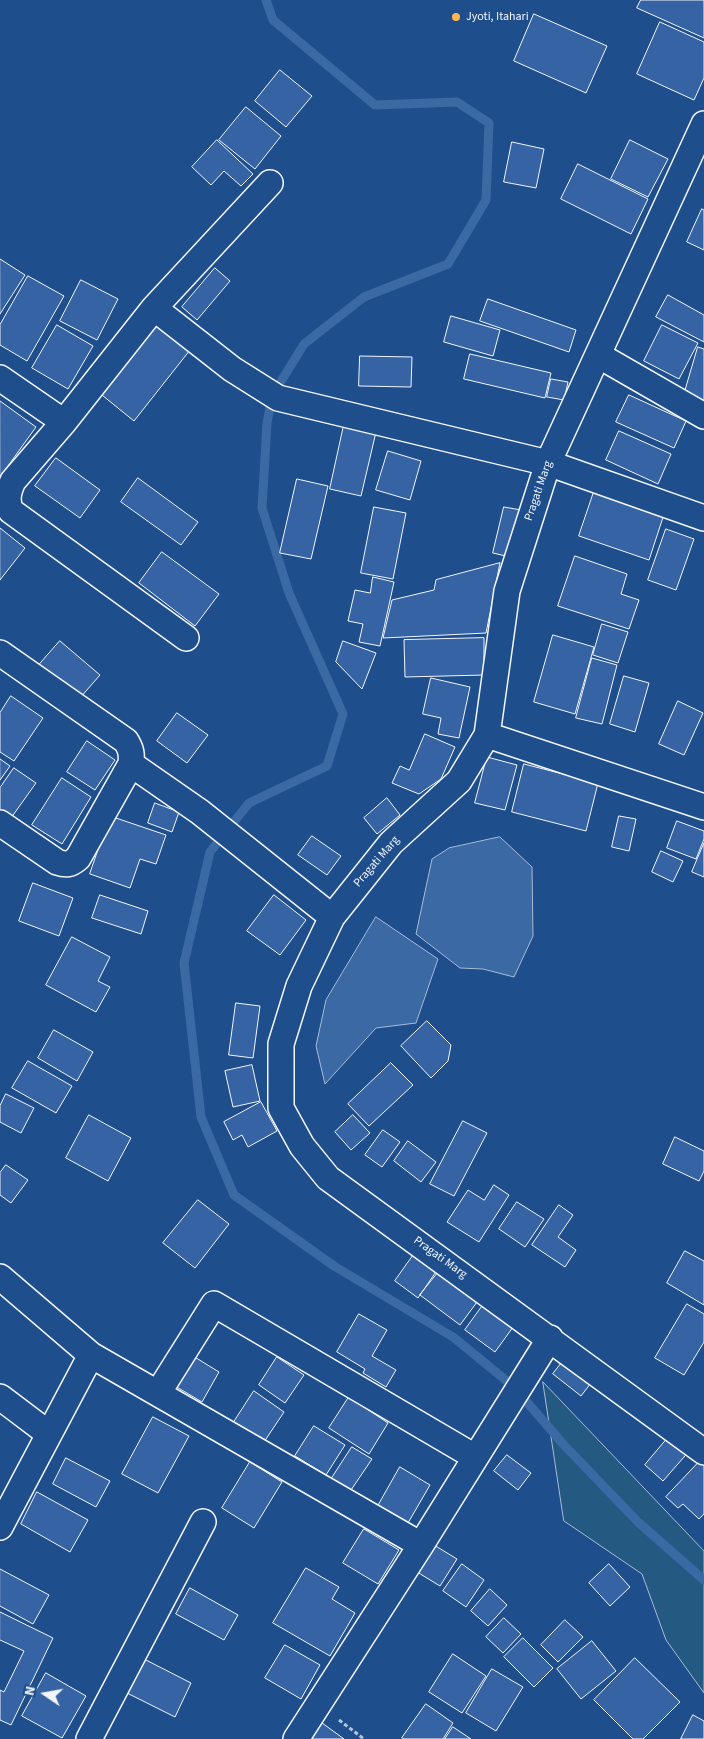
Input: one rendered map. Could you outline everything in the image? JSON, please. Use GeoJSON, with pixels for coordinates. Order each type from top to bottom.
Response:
{"type":"FeatureCollection","features":[{"type":"Feature","properties":{"kind":"street","name":"Pragati Marg"},"geometry":{"type":"LineString","coordinates":[[703,131],[548,463],[507,591],[487,736],[459,781],[391,843],[332,917],[299,986],[281,1044],[281,1108],[302,1146],[328,1178],[704,1452]]}},
{"type":"Feature","properties":{"kind":"street"},"geometry":{"type":"LineString","coordinates":[[186,638],[11,512],[8,505],[9,489],[13,481],[64,422],[154,308],[270,183]]}},
{"type":"Feature","properties":{"kind":"street"},"geometry":{"type":"LineString","coordinates":[[154,308],[232,369],[278,398],[548,463],[704,518]]}},
{"type":"Feature","properties":{"kind":"street"},"geometry":{"type":"LineString","coordinates":[[598,356],[704,416]]}},
{"type":"Feature","properties":{"kind":"street"},"geometry":{"type":"LineString","coordinates":[[0,378],[64,422]]}},
{"type":"Feature","properties":{"kind":"street"},"geometry":{"type":"LineString","coordinates":[[0,653],[126,741],[131,748],[132,764],[78,858],[72,863],[66,865],[57,862],[0,822]]}},
{"type":"Feature","properties":{"kind":"street"},"geometry":{"type":"LineString","coordinates":[[487,736],[704,807]]}},
{"type":"Feature","properties":{"kind":"street"},"geometry":{"type":"LineString","coordinates":[[132,764],[200,812],[332,917]]}},
{"type":"Feature","properties":{"kind":"street"},"geometry":{"type":"LineString","coordinates":[[0,1277],[91,1355],[421,1545]]}},
{"type":"Feature","properties":{"kind":"street"},"geometry":{"type":"LineString","coordinates":[[158,1394],[214,1304],[476,1457]]}},
{"type":"Feature","properties":{"kind":"street"},"geometry":{"type":"LineString","coordinates":[[296,1739],[421,1545],[550,1338]]}},
{"type":"Feature","properties":{"kind":"street"},"geometry":{"type":"LineString","coordinates":[[0,1527],[91,1355]]}},
{"type":"Feature","properties":{"kind":"street"},"geometry":{"type":"LineString","coordinates":[[0,1397],[50,1434]]}},
{"type":"Feature","properties":{"kind":"street"},"geometry":{"type":"LineString","coordinates":[[89,1739],[204,1522]]}},
{"type":"Feature","properties":{"kind":"shaded area"},"geometry":{"type":"Polygon","coordinates":[[[500,837],[532,867],[533,936],[514,977],[483,969],[460,968],[416,934],[432,859],[449,848],[500,837]]]}},
{"type":"Feature","properties":{"kind":"shaded area"},"geometry":{"type":"Polygon","coordinates":[[[376,917],[438,959],[416,1023],[376,1028],[325,1084],[316,1046],[326,1000],[376,917]]]}},
{"type":"Feature","properties":{"kind":"shaded area"},"geometry":{"type":"Polygon","coordinates":[[[543,1382],[704,1551],[704,1693],[666,1640],[642,1574],[564,1521],[543,1382]]]}},
{"type":"Feature","properties":{"kind":"building"},"geometry":{"type":"Polygon","coordinates":[[[641,0],[704,0],[704,38],[637,8],[641,0]]]}},
{"type":"Feature","properties":{"kind":"building"},"geometry":{"type":"Polygon","coordinates":[[[534,14],[607,46],[586,93],[514,61],[534,14]]]}},
{"type":"Feature","properties":{"kind":"building"},"geometry":{"type":"Polygon","coordinates":[[[660,22],[704,42],[704,78],[694,100],[637,74],[660,22]]]}},
{"type":"Feature","properties":{"kind":"building"},"geometry":{"type":"Polygon","coordinates":[[[280,70],[312,96],[286,127],[255,101],[280,70]]]}},
{"type":"Feature","properties":{"kind":"building"},"geometry":{"type":"Polygon","coordinates":[[[246,107],[281,136],[255,169],[219,140],[246,107]]]}},
{"type":"Feature","properties":{"kind":"building"},"geometry":{"type":"Polygon","coordinates":[[[217,140],[253,174],[241,186],[224,171],[211,185],[192,167],[217,140]]]}},
{"type":"Feature","properties":{"kind":"building"},"geometry":{"type":"Polygon","coordinates":[[[630,140],[668,159],[648,197],[611,179],[630,140]]]}},
{"type":"Feature","properties":{"kind":"building"},"geometry":{"type":"Polygon","coordinates":[[[512,142],[544,149],[536,188],[504,182],[512,142]]]}},
{"type":"Feature","properties":{"kind":"building"},"geometry":{"type":"Polygon","coordinates":[[[578,164],[648,199],[631,234],[561,199],[578,164]]]}},
{"type":"Feature","properties":{"kind":"building"},"geometry":{"type":"Polygon","coordinates":[[[702,209],[704,210],[704,250],[687,242],[702,209]]]}},
{"type":"Feature","properties":{"kind":"building"},"geometry":{"type":"Polygon","coordinates":[[[0,259],[25,275],[0,314],[0,259]]]}},
{"type":"Feature","properties":{"kind":"building"},"geometry":{"type":"Polygon","coordinates":[[[215,268],[230,281],[197,320],[182,307],[215,268]]]}},
{"type":"Feature","properties":{"kind":"building"},"geometry":{"type":"Polygon","coordinates":[[[28,276],[64,296],[27,361],[0,345],[0,325],[28,276]]]}},
{"type":"Feature","properties":{"kind":"building"},"geometry":{"type":"Polygon","coordinates":[[[81,280],[118,299],[97,340],[60,321],[81,280]]]}},
{"type":"Feature","properties":{"kind":"building"},"geometry":{"type":"Polygon","coordinates":[[[668,295],[704,315],[704,342],[656,317],[668,295]]]}},
{"type":"Feature","properties":{"kind":"building"},"geometry":{"type":"Polygon","coordinates":[[[488,299],[576,330],[569,352],[480,321],[488,299]]]}},
{"type":"Feature","properties":{"kind":"building"},"geometry":{"type":"Polygon","coordinates":[[[451,316],[500,330],[493,356],[444,342],[451,316]]]}},
{"type":"Feature","properties":{"kind":"building"},"geometry":{"type":"Polygon","coordinates":[[[153,321],[190,350],[134,421],[97,391],[153,321]]]}},
{"type":"Feature","properties":{"kind":"building"},"geometry":{"type":"Polygon","coordinates":[[[57,325],[93,346],[68,389],[32,368],[57,325]]]}},
{"type":"Feature","properties":{"kind":"building"},"geometry":{"type":"Polygon","coordinates":[[[662,325],[698,343],[679,379],[644,361],[662,325]]]}},
{"type":"Feature","properties":{"kind":"building"},"geometry":{"type":"Polygon","coordinates":[[[698,347],[704,349],[704,401],[684,395],[698,347]]]}},
{"type":"Feature","properties":{"kind":"building"},"geometry":{"type":"Polygon","coordinates":[[[470,354],[551,373],[545,398],[464,379],[470,354]]]}},
{"type":"Feature","properties":{"kind":"building"},"geometry":{"type":"Polygon","coordinates":[[[360,356],[412,357],[411,387],[359,386],[360,356]]]}},
{"type":"Feature","properties":{"kind":"building"},"geometry":{"type":"Polygon","coordinates":[[[551,379],[568,382],[564,400],[547,397],[551,379]]]}},
{"type":"Feature","properties":{"kind":"building"},"geometry":{"type":"Polygon","coordinates":[[[629,395],[686,421],[674,448],[616,422],[629,395]]]}},
{"type":"Feature","properties":{"kind":"building"},"geometry":{"type":"Polygon","coordinates":[[[0,401],[36,427],[0,477],[0,401]]]}},
{"type":"Feature","properties":{"kind":"building"},"geometry":{"type":"Polygon","coordinates":[[[344,425],[376,432],[361,496],[330,489],[344,425]]]}},
{"type":"Feature","properties":{"kind":"building"},"geometry":{"type":"Polygon","coordinates":[[[619,431],[671,454],[658,484],[606,460],[619,431]]]}},
{"type":"Feature","properties":{"kind":"building"},"geometry":{"type":"Polygon","coordinates":[[[388,451],[421,461],[410,500],[376,490],[388,451]]]}},
{"type":"Feature","properties":{"kind":"building"},"geometry":{"type":"Polygon","coordinates":[[[56,458],[100,490],[80,518],[35,486],[56,458]]]}},
{"type":"Feature","properties":{"kind":"building"},"geometry":{"type":"Polygon","coordinates":[[[600,474],[669,499],[649,560],[579,536],[600,474]]]}},
{"type":"Feature","properties":{"kind":"building"},"geometry":{"type":"Polygon","coordinates":[[[138,478],[198,522],[181,545],[121,502],[138,478]]]}},
{"type":"Feature","properties":{"kind":"building"},"geometry":{"type":"Polygon","coordinates":[[[297,479],[328,486],[311,559],[280,553],[297,479]]]}},
{"type":"Feature","properties":{"kind":"building"},"geometry":{"type":"Polygon","coordinates":[[[374,507],[406,513],[393,579],[361,573],[374,507]]]}},
{"type":"Feature","properties":{"kind":"building"},"geometry":{"type":"Polygon","coordinates":[[[504,507],[521,510],[510,557],[493,553],[504,507]]]}},
{"type":"Feature","properties":{"kind":"building"},"geometry":{"type":"Polygon","coordinates":[[[0,528],[25,548],[0,580],[0,528]]]}},
{"type":"Feature","properties":{"kind":"building"},"geometry":{"type":"Polygon","coordinates":[[[666,529],[694,539],[676,590],[648,580],[666,529]]]}},
{"type":"Feature","properties":{"kind":"building"},"geometry":{"type":"Polygon","coordinates":[[[162,552],[219,594],[195,626],[139,583],[162,552]]]}},
{"type":"Feature","properties":{"kind":"building"},"geometry":{"type":"Polygon","coordinates":[[[575,556],[627,574],[621,594],[639,600],[629,629],[558,606],[575,556]]]}},
{"type":"Feature","properties":{"kind":"building"},"geometry":{"type":"Polygon","coordinates":[[[500,563],[486,633],[383,638],[392,600],[434,590],[436,580],[500,563]]]}},
{"type":"Feature","properties":{"kind":"building"},"geometry":{"type":"Polygon","coordinates":[[[373,577],[394,582],[380,646],[359,642],[363,624],[348,621],[355,590],[370,593],[373,577]]]}},
{"type":"Feature","properties":{"kind":"building"},"geometry":{"type":"Polygon","coordinates":[[[602,624],[628,632],[618,663],[593,655],[602,624]]]}},
{"type":"Feature","properties":{"kind":"building"},"geometry":{"type":"Polygon","coordinates":[[[553,635],[594,647],[575,714],[534,702],[553,635]]]}},
{"type":"Feature","properties":{"kind":"building"},"geometry":{"type":"Polygon","coordinates":[[[484,638],[484,675],[405,677],[404,640],[484,638]]]}},
{"type":"Feature","properties":{"kind":"building"},"geometry":{"type":"Polygon","coordinates":[[[60,641],[100,675],[79,699],[39,665],[60,641]]]}},
{"type":"Feature","properties":{"kind":"building"},"geometry":{"type":"Polygon","coordinates":[[[343,641],[376,653],[362,689],[336,662],[343,641]]]}},
{"type":"Feature","properties":{"kind":"building"},"geometry":{"type":"Polygon","coordinates":[[[592,658],[617,665],[602,724],[576,718],[592,658]]]}},
{"type":"Feature","properties":{"kind":"building"},"geometry":{"type":"Polygon","coordinates":[[[624,676],[649,683],[635,732],[610,724],[624,676]]]}},
{"type":"Feature","properties":{"kind":"building"},"geometry":{"type":"Polygon","coordinates":[[[431,678],[470,687],[459,738],[438,734],[441,718],[423,714],[431,678]]]}},
{"type":"Feature","properties":{"kind":"building"},"geometry":{"type":"Polygon","coordinates":[[[11,696],[43,718],[14,761],[0,752],[0,713],[11,696]]]}},
{"type":"Feature","properties":{"kind":"building"},"geometry":{"type":"Polygon","coordinates":[[[678,701],[703,713],[684,755],[659,744],[678,701]]]}},
{"type":"Feature","properties":{"kind":"building"},"geometry":{"type":"Polygon","coordinates":[[[177,713],[208,735],[187,763],[157,741],[177,713]]]}},
{"type":"Feature","properties":{"kind":"building"},"geometry":{"type":"Polygon","coordinates":[[[425,734],[455,747],[441,779],[419,794],[392,783],[400,766],[409,770],[425,734]]]}},
{"type":"Feature","properties":{"kind":"building"},"geometry":{"type":"Polygon","coordinates":[[[87,741],[115,760],[95,790],[67,772],[87,741]]]}},
{"type":"Feature","properties":{"kind":"building"},"geometry":{"type":"Polygon","coordinates":[[[487,757],[517,765],[505,810],[475,803],[487,757]]]}},
{"type":"Feature","properties":{"kind":"building"},"geometry":{"type":"Polygon","coordinates":[[[0,759],[10,766],[0,780],[0,759]]]}},
{"type":"Feature","properties":{"kind":"building"},"geometry":{"type":"Polygon","coordinates":[[[524,764],[598,783],[586,831],[512,812],[524,764]]]}},
{"type":"Feature","properties":{"kind":"building"},"geometry":{"type":"Polygon","coordinates":[[[14,768],[36,783],[11,818],[0,811],[0,788],[14,768]]]}},
{"type":"Feature","properties":{"kind":"building"},"geometry":{"type":"Polygon","coordinates":[[[62,778],[91,797],[62,844],[32,825],[62,778]]]}},
{"type":"Feature","properties":{"kind":"building"},"geometry":{"type":"Polygon","coordinates":[[[387,798],[400,815],[377,834],[364,818],[387,798]]]}},
{"type":"Feature","properties":{"kind":"building"},"geometry":{"type":"Polygon","coordinates":[[[155,803],[179,812],[172,832],[148,823],[155,803]]]}},
{"type":"Feature","properties":{"kind":"building"},"geometry":{"type":"Polygon","coordinates":[[[110,816],[166,835],[156,864],[140,859],[130,888],[90,874],[110,816]]]}},
{"type":"Feature","properties":{"kind":"building"},"geometry":{"type":"Polygon","coordinates":[[[619,816],[636,819],[629,851],[612,847],[619,816]]]}},
{"type":"Feature","properties":{"kind":"building"},"geometry":{"type":"Polygon","coordinates":[[[677,821],[704,831],[704,839],[696,859],[667,848],[677,821]]]}},
{"type":"Feature","properties":{"kind":"building"},"geometry":{"type":"Polygon","coordinates":[[[312,836],[341,856],[327,875],[298,855],[312,836]]]}},
{"type":"Feature","properties":{"kind":"building"},"geometry":{"type":"Polygon","coordinates":[[[704,843],[704,877],[692,872],[704,843]]]}},
{"type":"Feature","properties":{"kind":"building"},"geometry":{"type":"Polygon","coordinates":[[[661,851],[683,861],[673,882],[652,872],[661,851]]]}},
{"type":"Feature","properties":{"kind":"building"},"geometry":{"type":"Polygon","coordinates":[[[33,883],[73,898],[59,936],[19,921],[33,883]]]}},
{"type":"Feature","properties":{"kind":"building"},"geometry":{"type":"Polygon","coordinates":[[[100,895],[148,911],[141,934],[92,918],[100,895]]]}},
{"type":"Feature","properties":{"kind":"building"},"geometry":{"type":"Polygon","coordinates":[[[274,895],[306,920],[280,955],[247,931],[274,895]]]}},
{"type":"Feature","properties":{"kind":"building"},"geometry":{"type":"Polygon","coordinates":[[[72,937],[110,957],[98,981],[110,987],[96,1012],[46,985],[72,937]]]}},
{"type":"Feature","properties":{"kind":"building"},"geometry":{"type":"Polygon","coordinates":[[[236,1003],[260,1006],[253,1058],[229,1055],[236,1003]]]}},
{"type":"Feature","properties":{"kind":"building"},"geometry":{"type":"Polygon","coordinates":[[[427,1021],[451,1045],[448,1061],[431,1078],[401,1046],[427,1021]]]}},
{"type":"Feature","properties":{"kind":"building"},"geometry":{"type":"Polygon","coordinates":[[[54,1030],[93,1052],[77,1081],[38,1058],[54,1030]]]}},
{"type":"Feature","properties":{"kind":"building"},"geometry":{"type":"Polygon","coordinates":[[[28,1061],[72,1086],[56,1113],[12,1088],[28,1061]]]}},
{"type":"Feature","properties":{"kind":"building"},"geometry":{"type":"Polygon","coordinates":[[[391,1063],[413,1085],[369,1126],[348,1104],[391,1063]]]}},
{"type":"Feature","properties":{"kind":"building"},"geometry":{"type":"Polygon","coordinates":[[[252,1065],[260,1101],[233,1107],[225,1071],[252,1065]]]}},
{"type":"Feature","properties":{"kind":"building"},"geometry":{"type":"Polygon","coordinates":[[[6,1094],[34,1108],[21,1133],[0,1122],[0,1106],[6,1094]]]}},
{"type":"Feature","properties":{"kind":"building"},"geometry":{"type":"Polygon","coordinates":[[[261,1102],[277,1131],[248,1147],[242,1135],[233,1140],[224,1122],[261,1102]]]}},
{"type":"Feature","properties":{"kind":"building"},"geometry":{"type":"Polygon","coordinates":[[[89,1115],[131,1138],[108,1181],[66,1158],[89,1115]]]}},
{"type":"Feature","properties":{"kind":"building"},"geometry":{"type":"Polygon","coordinates":[[[353,1115],[370,1133],[351,1150],[335,1132],[353,1115]]]}},
{"type":"Feature","properties":{"kind":"building"},"geometry":{"type":"Polygon","coordinates":[[[463,1121],[487,1133],[454,1196],[430,1184],[463,1121]]]}},
{"type":"Feature","properties":{"kind":"building"},"geometry":{"type":"Polygon","coordinates":[[[383,1130],[400,1142],[382,1167],[365,1155],[383,1130]]]}},
{"type":"Feature","properties":{"kind":"building"},"geometry":{"type":"Polygon","coordinates":[[[675,1137],[704,1151],[704,1171],[699,1181],[663,1164],[675,1137]]]}},
{"type":"Feature","properties":{"kind":"building"},"geometry":{"type":"Polygon","coordinates":[[[408,1141],[436,1162],[421,1182],[394,1161],[408,1141]]]}},
{"type":"Feature","properties":{"kind":"building"},"geometry":{"type":"Polygon","coordinates":[[[6,1165],[28,1180],[11,1203],[0,1195],[0,1173],[6,1165]]]}},
{"type":"Feature","properties":{"kind":"building"},"geometry":{"type":"Polygon","coordinates":[[[494,1185],[509,1195],[479,1242],[447,1222],[468,1190],[484,1200],[494,1185]]]}},
{"type":"Feature","properties":{"kind":"building"},"geometry":{"type":"Polygon","coordinates":[[[198,1200],[229,1224],[195,1268],[163,1243],[198,1200]]]}},
{"type":"Feature","properties":{"kind":"building"},"geometry":{"type":"Polygon","coordinates":[[[517,1202],[544,1219],[525,1247],[499,1229],[517,1202]]]}},
{"type":"Feature","properties":{"kind":"building"},"geometry":{"type":"Polygon","coordinates":[[[559,1205],[573,1215],[558,1237],[576,1250],[565,1267],[532,1245],[559,1205]]]}},
{"type":"Feature","properties":{"kind":"building"},"geometry":{"type":"Polygon","coordinates":[[[417,1250],[440,1266],[418,1298],[395,1281],[417,1250]]]}},
{"type":"Feature","properties":{"kind":"building"},"geometry":{"type":"Polygon","coordinates":[[[685,1251],[704,1261],[704,1305],[667,1283],[685,1251]]]}},
{"type":"Feature","properties":{"kind":"building"},"geometry":{"type":"Polygon","coordinates":[[[441,1269],[480,1298],[460,1325],[420,1295],[441,1269]]]}},
{"type":"Feature","properties":{"kind":"building"},"geometry":{"type":"Polygon","coordinates":[[[486,1301],[516,1323],[495,1352],[465,1330],[486,1301]]]}},
{"type":"Feature","properties":{"kind":"building"},"geometry":{"type":"Polygon","coordinates":[[[687,1304],[704,1314],[704,1342],[684,1375],[655,1358],[687,1304]]]}},
{"type":"Feature","properties":{"kind":"building"},"geometry":{"type":"Polygon","coordinates":[[[359,1314],[387,1330],[372,1356],[396,1370],[386,1387],[363,1373],[365,1369],[337,1352],[359,1314]]]}},
{"type":"Feature","properties":{"kind":"building"},"geometry":{"type":"Polygon","coordinates":[[[193,1356],[219,1372],[202,1402],[175,1386],[193,1356]]]}},
{"type":"Feature","properties":{"kind":"building"},"geometry":{"type":"Polygon","coordinates":[[[277,1357],[304,1375],[285,1403],[259,1385],[277,1357]]]}},
{"type":"Feature","properties":{"kind":"building"},"geometry":{"type":"Polygon","coordinates":[[[563,1361],[591,1383],[581,1396],[553,1374],[563,1361]]]}},
{"type":"Feature","properties":{"kind":"building"},"geometry":{"type":"Polygon","coordinates":[[[254,1391],[284,1412],[262,1445],[232,1425],[254,1391]]]}},
{"type":"Feature","properties":{"kind":"building"},"geometry":{"type":"Polygon","coordinates":[[[349,1397],[388,1423],[369,1454],[329,1428],[349,1397]]]}},
{"type":"Feature","properties":{"kind":"building"},"geometry":{"type":"Polygon","coordinates":[[[153,1417],[189,1436],[158,1493],[122,1474],[153,1417]]]}},
{"type":"Feature","properties":{"kind":"building"},"geometry":{"type":"Polygon","coordinates":[[[314,1426],[345,1445],[326,1475],[295,1456],[314,1426]]]}},
{"type":"Feature","properties":{"kind":"building"},"geometry":{"type":"Polygon","coordinates":[[[672,1433],[691,1449],[663,1481],[645,1465],[672,1433]]]}},
{"type":"Feature","properties":{"kind":"building"},"geometry":{"type":"Polygon","coordinates":[[[352,1447],[372,1459],[349,1493],[330,1481],[352,1447]]]}},
{"type":"Feature","properties":{"kind":"building"},"geometry":{"type":"Polygon","coordinates":[[[507,1455],[531,1473],[518,1490],[494,1471],[507,1455]]]}},
{"type":"Feature","properties":{"kind":"building"},"geometry":{"type":"Polygon","coordinates":[[[66,1458],[110,1481],[96,1507],[53,1484],[66,1458]]]}},
{"type":"Feature","properties":{"kind":"building"},"geometry":{"type":"Polygon","coordinates":[[[700,1461],[704,1465],[704,1514],[699,1519],[683,1504],[678,1508],[666,1497],[700,1461]]]}},
{"type":"Feature","properties":{"kind":"building"},"geometry":{"type":"Polygon","coordinates":[[[250,1462],[282,1482],[254,1528],[222,1508],[250,1462]]]}},
{"type":"Feature","properties":{"kind":"building"},"geometry":{"type":"Polygon","coordinates":[[[400,1467],[430,1485],[408,1523],[378,1506],[400,1467]]]}},
{"type":"Feature","properties":{"kind":"building"},"geometry":{"type":"Polygon","coordinates":[[[37,1492],[88,1520],[70,1552],[21,1524],[37,1492]]]}},
{"type":"Feature","properties":{"kind":"building"},"geometry":{"type":"Polygon","coordinates":[[[364,1529],[399,1550],[378,1584],[343,1563],[364,1529]]]}},
{"type":"Feature","properties":{"kind":"building"},"geometry":{"type":"Polygon","coordinates":[[[434,1545],[457,1559],[440,1586],[417,1572],[434,1545]]]}},
{"type":"Feature","properties":{"kind":"building"},"geometry":{"type":"Polygon","coordinates":[[[462,1564],[484,1580],[466,1607],[443,1591],[462,1564]]]}},
{"type":"Feature","properties":{"kind":"building"},"geometry":{"type":"Polygon","coordinates":[[[609,1564],[630,1587],[610,1606],[589,1583],[609,1564]]]}},
{"type":"Feature","properties":{"kind":"building"},"geometry":{"type":"Polygon","coordinates":[[[306,1568],[339,1587],[332,1599],[355,1613],[330,1656],[273,1623],[306,1568]]]}},
{"type":"Feature","properties":{"kind":"building"},"geometry":{"type":"Polygon","coordinates":[[[0,1569],[49,1595],[33,1624],[0,1606],[0,1569]]]}},
{"type":"Feature","properties":{"kind":"building"},"geometry":{"type":"Polygon","coordinates":[[[190,1588],[238,1615],[224,1640],[176,1614],[190,1588]]]}},
{"type":"Feature","properties":{"kind":"building"},"geometry":{"type":"Polygon","coordinates":[[[490,1589],[507,1605],[488,1626],[471,1611],[490,1589]]]}},
{"type":"Feature","properties":{"kind":"building"},"geometry":{"type":"Polygon","coordinates":[[[0,1612],[53,1638],[11,1725],[0,1720],[0,1690],[4,1692],[24,1651],[0,1640],[0,1612]]]}},
{"type":"Feature","properties":{"kind":"building"},"geometry":{"type":"Polygon","coordinates":[[[504,1618],[521,1634],[503,1653],[486,1637],[504,1618]]]}},
{"type":"Feature","properties":{"kind":"building"},"geometry":{"type":"Polygon","coordinates":[[[565,1620],[583,1637],[558,1662],[541,1645],[565,1620]]]}},
{"type":"Feature","properties":{"kind":"building"},"geometry":{"type":"Polygon","coordinates":[[[523,1638],[553,1668],[534,1687],[504,1657],[523,1638]]]}},
{"type":"Feature","properties":{"kind":"building"},"geometry":{"type":"Polygon","coordinates":[[[592,1641],[616,1671],[581,1699],[557,1669],[592,1641]]]}},
{"type":"Feature","properties":{"kind":"building"},"geometry":{"type":"Polygon","coordinates":[[[285,1645],[320,1665],[301,1699],[265,1678],[285,1645]]]}},
{"type":"Feature","properties":{"kind":"building"},"geometry":{"type":"Polygon","coordinates":[[[453,1654],[486,1676],[462,1713],[429,1692],[453,1654]]]}},
{"type":"Feature","properties":{"kind":"building"},"geometry":{"type":"Polygon","coordinates":[[[635,1658],[680,1702],[643,1739],[633,1739],[594,1700],[635,1658]]]}},
{"type":"Feature","properties":{"kind":"building"},"geometry":{"type":"Polygon","coordinates":[[[144,1659],[191,1683],[175,1717],[127,1693],[144,1659]]]}},
{"type":"Feature","properties":{"kind":"building"},"geometry":{"type":"Polygon","coordinates":[[[492,1669],[523,1687],[496,1731],[466,1713],[492,1669]]]}},
{"type":"Feature","properties":{"kind":"building"},"geometry":{"type":"Polygon","coordinates":[[[46,1673],[86,1696],[62,1738],[22,1716],[46,1673]]]}},
{"type":"Feature","properties":{"kind":"building"},"geometry":{"type":"Polygon","coordinates":[[[426,1704],[453,1723],[443,1739],[402,1738],[426,1704]]]}},
{"type":"Feature","properties":{"kind":"building"},"geometry":{"type":"Polygon","coordinates":[[[693,1715],[704,1721],[704,1739],[681,1739],[693,1715]]]}},
{"type":"Feature","properties":{"kind":"building"},"geometry":{"type":"Polygon","coordinates":[[[318,1720],[344,1739],[304,1739],[318,1720]]]}},
{"type":"Feature","properties":{"kind":"building"},"geometry":{"type":"Polygon","coordinates":[[[453,1727],[471,1739],[445,1739],[453,1727]]]}},
{"type":"Feature","properties":{"kind":"waterway"},"geometry":{"type":"LineString","coordinates":[[266,0],[273,20],[375,105],[457,102],[489,123],[486,200],[448,264],[364,297],[304,344],[272,396],[267,423],[262,508],[289,593],[343,714],[327,766],[249,803],[210,852],[184,963],[201,1117],[234,1195],[334,1266],[453,1337],[513,1386],[564,1445],[638,1522],[704,1580]]}},
{"type":"Feature","properties":{"kind":"place","name":"Jyoti, Itahari"},"geometry":{"type":"Point","coordinates":[456,17]}}]}
